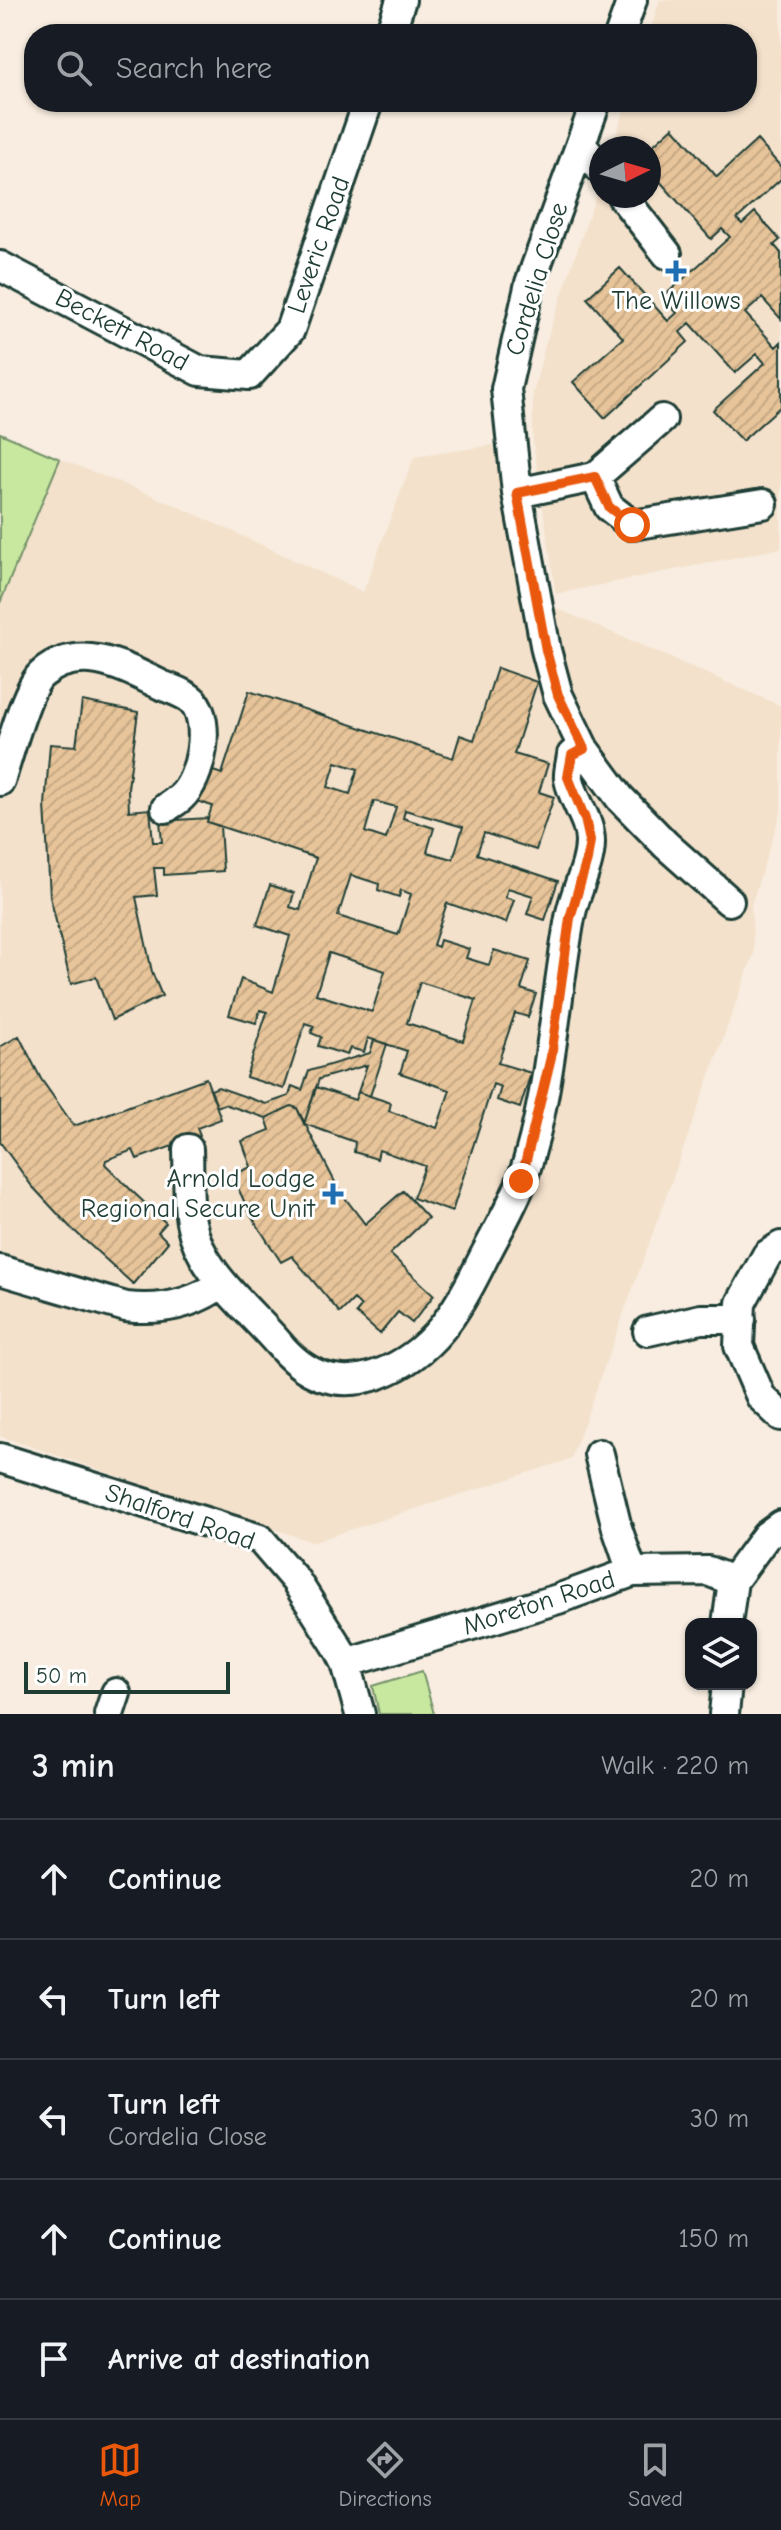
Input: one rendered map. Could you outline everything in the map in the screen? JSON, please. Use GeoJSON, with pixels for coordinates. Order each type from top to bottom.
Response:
{"type":"FeatureCollection","features":[{"type":"Feature","properties":{"kind":"street"},"geometry":{"type":"LineString","coordinates":[[393,24],[401,0]]}},
{"type":"Feature","properties":{"kind":"street"},"geometry":{"type":"LineString","coordinates":[[624,24],[632,0]]}},
{"type":"Feature","properties":{"kind":"street","name":"Leveric Road"},"geometry":{"type":"LineString","coordinates":[[249,375],[290,330],[365,112]]}},
{"type":"Feature","properties":{"kind":"street","name":"Cordelia Close"},"geometry":{"type":"LineString","coordinates":[[592,112],[530,283],[506,389],[517,493],[536,603],[558,695],[584,749],[620,798],[666,845],[729,901]]}},
{"type":"Feature","properties":{"kind":"street"},"geometry":{"type":"LineString","coordinates":[[581,144],[589,154]]}},
{"type":"Feature","properties":{"kind":"street"},"geometry":{"type":"LineString","coordinates":[[631,208],[667,254]]}},
{"type":"Feature","properties":{"kind":"street","name":"Beckett Road"},"geometry":{"type":"LineString","coordinates":[[0,266],[200,371],[249,375]]}},
{"type":"Feature","properties":{"kind":"street"},"geometry":{"type":"LineString","coordinates":[[517,493],[595,477],[662,419]]}},
{"type":"Feature","properties":{"kind":"street"},"geometry":{"type":"LineString","coordinates":[[595,477],[609,507],[632,525],[763,504]]}},
{"type":"Feature","properties":{"kind":"street"},"geometry":{"type":"LineString","coordinates":[[0,781],[28,696],[40,675],[74,659],[95,658],[110,661],[192,699],[201,713],[203,747],[196,773],[183,796],[166,808]]}},
{"type":"Feature","properties":{"kind":"street"},"geometry":{"type":"LineString","coordinates":[[188,1149],[191,1221],[197,1244],[222,1283],[302,1368],[341,1382],[366,1379],[392,1369],[417,1354],[459,1308],[521,1181],[551,1057],[570,918],[590,841],[585,819],[568,777],[572,755],[584,749]]}},
{"type":"Feature","properties":{"kind":"street"},"geometry":{"type":"LineString","coordinates":[[781,1246],[767,1255],[741,1303],[739,1346],[761,1397],[781,1416]]}},
{"type":"Feature","properties":{"kind":"street"},"geometry":{"type":"LineString","coordinates":[[0,1270],[146,1310],[187,1302],[222,1283]]}},
{"type":"Feature","properties":{"kind":"street"},"geometry":{"type":"LineString","coordinates":[[648,1331],[701,1319],[741,1319]]}},
{"type":"Feature","properties":{"kind":"street"},"geometry":{"type":"LineString","coordinates":[[599,1454],[617,1528],[632,1572]]}},
{"type":"Feature","properties":{"kind":"street","name":"Shalford Road"},"geometry":{"type":"LineString","coordinates":[[0,1458],[260,1539],[296,1581],[346,1663],[360,1714]]}},
{"type":"Feature","properties":{"kind":"street"},"geometry":{"type":"LineString","coordinates":[[728,1618],[733,1581],[766,1536],[781,1525]]}},
{"type":"Feature","properties":{"kind":"street","name":"Moreton Road"},"geometry":{"type":"LineString","coordinates":[[346,1663],[558,1599],[632,1572],[669,1569],[708,1571],[733,1581]]}},
{"type":"Feature","properties":{"kind":"street"},"geometry":{"type":"LineString","coordinates":[[724,1714],[726,1690]]}},
{"type":"Feature","properties":{"kind":"shaded area","name":"The Willows"},"geometry":{"type":"Polygon","coordinates":[[[660,0],[781,0],[781,548],[556,594],[533,441],[533,394],[545,345],[591,208],[661,208],[661,136],[616,136],[624,112],[757,112],[757,24],[652,24],[660,0]]]}},
{"type":"Feature","properties":{"kind":"shaded area","name":"Arnold Lodge Regional Secure Unit"},"geometry":{"type":"Polygon","coordinates":[[[494,445],[526,600],[558,609],[781,706],[781,812],[751,905],[754,953],[571,1459],[312,1542],[0,1436],[0,603],[60,459],[173,504],[363,592],[414,457],[494,445]]]}},
{"type":"Feature","properties":{"kind":"green space"},"geometry":{"type":"Polygon","coordinates":[[[0,433],[60,459],[0,603],[0,433]]]}},
{"type":"Feature","properties":{"kind":"green space"},"geometry":{"type":"Polygon","coordinates":[[[422,1671],[434,1714],[379,1714],[373,1686],[422,1671]]]}},
{"type":"Feature","properties":{"kind":"building","name":"The Willows"},"geometry":{"type":"Polygon","coordinates":[[[673,127],[717,177],[757,140],[781,167],[781,179],[737,219],[742,224],[755,212],[780,240],[774,245],[781,253],[781,319],[762,298],[745,313],[776,347],[781,342],[781,406],[742,441],[713,410],[765,363],[757,354],[735,373],[690,323],[680,332],[688,342],[605,418],[573,382],[623,338],[587,298],[620,268],[668,321],[677,313],[663,297],[730,237],[722,229],[711,239],[661,183],[661,138],[673,127]]]}},
{"type":"Feature","properties":{"kind":"building"},"geometry":{"type":"Polygon","coordinates":[[[497,668],[537,682],[514,754],[548,764],[539,792],[554,797],[536,850],[484,833],[477,854],[558,881],[545,920],[527,914],[533,896],[508,888],[505,897],[514,900],[506,923],[447,903],[433,945],[438,947],[440,940],[469,949],[466,958],[489,965],[494,950],[530,961],[521,989],[536,994],[528,1017],[515,1013],[498,1063],[531,1073],[520,1108],[497,1100],[501,1087],[493,1084],[452,1212],[413,1198],[425,1166],[379,1150],[377,1159],[354,1152],[355,1142],[304,1124],[316,1087],[355,1100],[358,1092],[391,1103],[389,1111],[437,1128],[450,1090],[400,1073],[407,1051],[368,1038],[364,1052],[350,1048],[347,1055],[318,1046],[321,1037],[311,1033],[314,1026],[305,1023],[284,1089],[246,1077],[267,1012],[260,1010],[256,1023],[229,1015],[241,979],[273,992],[290,936],[257,925],[270,885],[294,893],[290,907],[300,910],[316,858],[207,822],[212,806],[197,801],[207,769],[222,774],[249,691],[453,758],[460,735],[474,740],[497,668]],[[336,762],[328,787],[350,794],[358,769],[336,762]],[[374,801],[365,832],[386,839],[396,807],[374,801]],[[405,810],[403,818],[434,828],[427,852],[453,859],[463,827],[405,810]],[[351,875],[338,916],[398,935],[411,894],[401,890],[399,897],[378,890],[379,884],[351,875]],[[329,953],[316,994],[372,1012],[385,971],[329,953]],[[420,982],[407,1023],[463,1041],[476,1000],[420,982]]]}},
{"type":"Feature","properties":{"kind":"building"},"geometry":{"type":"Polygon","coordinates":[[[82,701],[138,712],[128,788],[129,811],[150,809],[153,842],[162,842],[160,821],[208,818],[207,822],[220,826],[223,871],[164,875],[164,868],[154,868],[157,895],[136,897],[152,972],[162,996],[112,1020],[96,977],[71,984],[50,896],[45,805],[50,744],[76,746],[82,701]]]}},
{"type":"Feature","properties":{"kind":"building"},"geometry":{"type":"Polygon","coordinates":[[[19,1036],[41,1079],[74,1126],[206,1078],[221,1119],[197,1128],[200,1136],[137,1159],[133,1150],[106,1160],[105,1164],[166,1223],[158,1232],[168,1242],[133,1284],[69,1226],[31,1185],[0,1142],[0,1047],[19,1036]]]}},
{"type":"Feature","properties":{"kind":"building"},"geometry":{"type":"Polygon","coordinates":[[[374,1040],[387,1044],[370,1096],[358,1092],[367,1065],[319,1079],[304,1124],[297,1108],[291,1106],[266,1118],[224,1104],[217,1107],[211,1090],[218,1087],[266,1104],[289,1096],[292,1086],[302,1090],[309,1071],[370,1053],[374,1040]]]}},
{"type":"Feature","properties":{"kind":"building"},"geometry":{"type":"Polygon","coordinates":[[[291,1106],[297,1108],[339,1190],[365,1224],[403,1191],[428,1218],[390,1254],[434,1295],[412,1323],[398,1312],[380,1334],[356,1313],[361,1307],[354,1299],[340,1313],[292,1256],[281,1262],[250,1214],[232,1175],[251,1167],[242,1141],[270,1130],[266,1118],[291,1106]]]}},
{"type":"Feature","properties":{"kind":"place","name":"The Willows"},"geometry":{"type":"Point","coordinates":[676,271]}},
{"type":"Feature","properties":{"kind":"place","name":"Arnold Lodge Regional Secure Unit"},"geometry":{"type":"Point","coordinates":[333,1194]}},
{"type":"Feature","properties":{"kind":"route"},"geometry":{"type":"LineString","coordinates":[[521,1181],[551,1057],[570,918],[590,841],[585,819],[568,777],[572,755],[584,749],[558,695],[546,650],[517,493],[595,477],[609,507],[632,525]]}}]}
